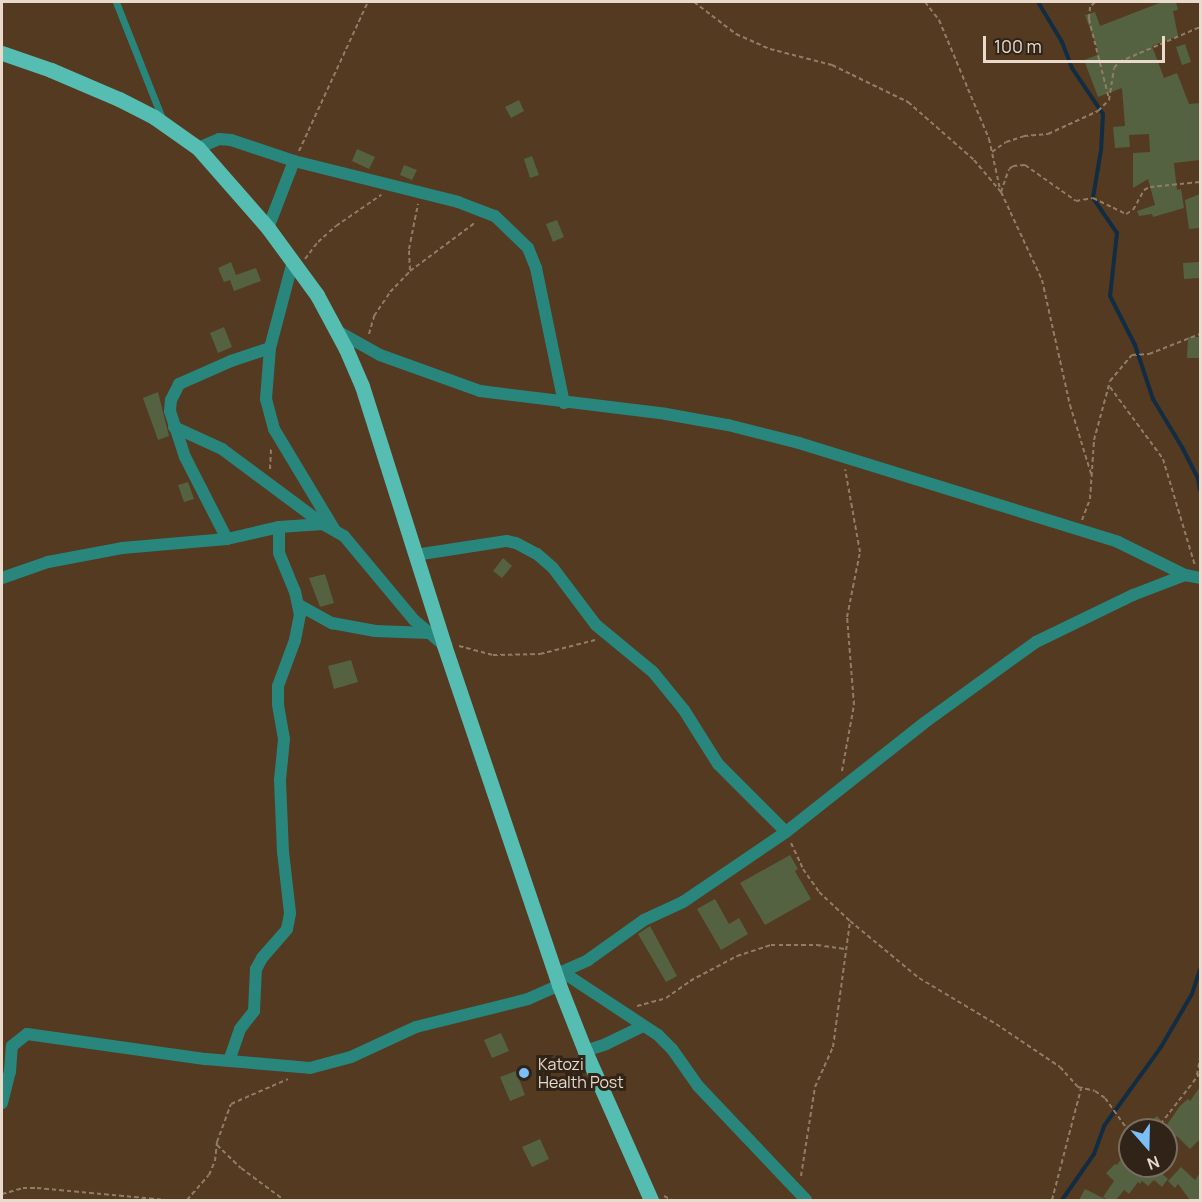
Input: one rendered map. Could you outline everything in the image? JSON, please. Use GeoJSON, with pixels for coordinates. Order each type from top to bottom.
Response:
{"type":"FeatureCollection","features":[{"type":"Feature","properties":{"kind":"main road"},"geometry":{"type":"LineString","coordinates":[[2,53],[51,70],[119,99],[154,117],[198,148],[268,228],[317,295],[362,386],[444,645],[585,1051],[651,1200]]}},
{"type":"Feature","properties":{"kind":"street"},"geometry":{"type":"LineString","coordinates":[[198,148],[225,139],[294,161],[487,212],[519,236],[528,248],[536,268],[564,403]]}},
{"type":"Feature","properties":{"kind":"street"},"geometry":{"type":"LineString","coordinates":[[268,228],[294,161]]}},
{"type":"Feature","properties":{"kind":"street"},"geometry":{"type":"LineString","coordinates":[[296,264],[270,348],[266,399],[274,429],[329,526]]}},
{"type":"Feature","properties":{"kind":"street"},"geometry":{"type":"LineString","coordinates":[[334,329],[368,350],[480,391],[666,414],[728,426],[843,457],[1118,542],[1185,574],[1199,578]]}},
{"type":"Feature","properties":{"kind":"street"},"geometry":{"type":"LineString","coordinates":[[227,539],[196,483],[174,427],[170,411],[171,400],[179,384],[231,361],[270,348]]}},
{"type":"Feature","properties":{"kind":"street"},"geometry":{"type":"LineString","coordinates":[[174,427],[222,448],[329,526],[359,552],[414,620],[444,645]]}},
{"type":"Feature","properties":{"kind":"street"},"geometry":{"type":"LineString","coordinates":[[2,578],[40,564],[94,553],[227,539],[279,527],[329,526]]}},
{"type":"Feature","properties":{"kind":"street"},"geometry":{"type":"LineString","coordinates":[[229,1061],[240,1029],[254,1011],[256,969],[262,958],[287,929],[290,906],[283,852],[280,780],[284,739],[278,704],[278,686],[295,640],[300,615],[299,605],[279,553],[279,527]]}},
{"type":"Feature","properties":{"kind":"street"},"geometry":{"type":"LineString","coordinates":[[415,555],[507,542],[516,543],[537,554],[553,568],[596,625],[653,672],[684,710],[711,756],[786,832]]}},
{"type":"Feature","properties":{"kind":"street"},"geometry":{"type":"LineString","coordinates":[[2,1103],[10,1072],[12,1046],[27,1034],[229,1061],[310,1068],[351,1057],[416,1028],[528,999],[644,920],[683,903],[786,832],[924,723],[1036,642],[1123,600],[1185,574]]}},
{"type":"Feature","properties":{"kind":"street"},"geometry":{"type":"LineString","coordinates":[[299,605],[332,623],[375,631],[429,633]]}},
{"type":"Feature","properties":{"kind":"street"},"geometry":{"type":"LineString","coordinates":[[560,977],[658,1035],[672,1049],[698,1086],[772,1168],[802,1196]]}},
{"type":"Feature","properties":{"kind":"street"},"geometry":{"type":"LineString","coordinates":[[585,1051],[606,1044],[643,1026]]}},
{"type":"Feature","properties":{"kind":"lane"},"geometry":{"type":"LineString","coordinates":[[116,2],[165,126]]}},
{"type":"Feature","properties":{"kind":"path"},"geometry":{"type":"LineString","coordinates":[[294,161],[368,2]]}},
{"type":"Feature","properties":{"kind":"path"},"geometry":{"type":"LineString","coordinates":[[694,2],[744,38],[770,50],[831,65],[908,102],[974,160],[1001,192]]}},
{"type":"Feature","properties":{"kind":"path"},"geometry":{"type":"LineString","coordinates":[[925,2],[941,25],[992,152],[1001,192],[1042,280],[1070,405],[1092,477]]}},
{"type":"Feature","properties":{"kind":"path"},"geometry":{"type":"LineString","coordinates":[[1095,2],[1090,7],[1089,19],[1109,100]]}},
{"type":"Feature","properties":{"kind":"path"},"geometry":{"type":"LineString","coordinates":[[992,152],[1006,142],[1024,136],[1049,134],[1060,126],[1095,113],[1109,100],[1114,68],[1119,62],[1200,27]]}},
{"type":"Feature","properties":{"kind":"path"},"geometry":{"type":"LineString","coordinates":[[1001,192],[1009,169],[1025,165],[1076,201],[1093,198],[1126,214],[1133,210],[1144,190],[1150,187],[1200,182]]}},
{"type":"Feature","properties":{"kind":"path"},"geometry":{"type":"LineString","coordinates":[[296,264],[336,226],[394,187]]}},
{"type":"Feature","properties":{"kind":"path"},"geometry":{"type":"LineString","coordinates":[[410,271],[409,249],[419,193]]}},
{"type":"Feature","properties":{"kind":"path"},"geometry":{"type":"LineString","coordinates":[[368,350],[374,316],[383,300],[410,271],[487,212]]}},
{"type":"Feature","properties":{"kind":"path"},"geometry":{"type":"LineString","coordinates":[[1078,530],[1090,500],[1095,436],[1112,378],[1132,355],[1149,354],[1200,334]]}},
{"type":"Feature","properties":{"kind":"path"},"geometry":{"type":"LineString","coordinates":[[1109,386],[1163,459],[1199,578]]}},
{"type":"Feature","properties":{"kind":"path"},"geometry":{"type":"LineString","coordinates":[[274,429],[270,467],[277,490]]}},
{"type":"Feature","properties":{"kind":"path"},"geometry":{"type":"LineString","coordinates":[[838,792],[854,705],[847,617],[860,552],[843,457]]}},
{"type":"Feature","properties":{"kind":"path"},"geometry":{"type":"LineString","coordinates":[[444,645],[493,655],[540,654],[609,636]]}},
{"type":"Feature","properties":{"kind":"path"},"geometry":{"type":"LineString","coordinates":[[786,832],[808,877],[819,892],[850,921],[919,978],[996,1024],[1060,1067],[1081,1089],[1095,1091],[1106,1098],[1120,1118]]}},
{"type":"Feature","properties":{"kind":"path"},"geometry":{"type":"LineString","coordinates":[[802,1196],[815,1086],[833,1047],[850,921]]}},
{"type":"Feature","properties":{"kind":"path"},"geometry":{"type":"LineString","coordinates":[[617,1009],[649,1004],[666,998],[690,981],[737,956],[771,945],[817,945],[846,949]]}},
{"type":"Feature","properties":{"kind":"path"},"geometry":{"type":"LineString","coordinates":[[1165,1118],[1199,1074],[1200,1058]]}},
{"type":"Feature","properties":{"kind":"path"},"geometry":{"type":"LineString","coordinates":[[187,1200],[208,1175],[215,1161],[217,1145],[231,1104],[310,1068]]}},
{"type":"Feature","properties":{"kind":"path"},"geometry":{"type":"LineString","coordinates":[[1052,1200],[1081,1089]]}},
{"type":"Feature","properties":{"kind":"path"},"geometry":{"type":"LineString","coordinates":[[217,1145],[241,1168],[284,1200]]}},
{"type":"Feature","properties":{"kind":"path"},"geometry":{"type":"LineString","coordinates":[[2,1194],[23,1188],[37,1188],[166,1200]]}},
{"type":"Feature","properties":{"kind":"building"},"geometry":{"type":"Polygon","coordinates":[[[1162,2],[1176,2],[1178,10],[1173,11],[1178,36],[1152,46],[1164,78],[1177,73],[1189,104],[1200,103],[1200,160],[1174,163],[1177,190],[1181,189],[1184,208],[1153,217],[1152,214],[1139,216],[1137,211],[1155,205],[1148,179],[1133,188],[1133,153],[1150,152],[1149,134],[1129,135],[1130,147],[1115,148],[1113,127],[1125,126],[1122,88],[1098,97],[1084,60],[1097,55],[1098,51],[1085,15],[1095,12],[1100,26],[1162,2]]]}},
{"type":"Feature","properties":{"kind":"building"},"geometry":{"type":"Polygon","coordinates":[[[1185,44],[1191,62],[1182,65],[1176,47],[1185,44]]]}},
{"type":"Feature","properties":{"kind":"building"},"geometry":{"type":"Polygon","coordinates":[[[519,100],[524,111],[511,118],[505,107],[519,100]]]}},
{"type":"Feature","properties":{"kind":"building"},"geometry":{"type":"Polygon","coordinates":[[[357,149],[375,157],[369,169],[352,161],[357,149]]]}},
{"type":"Feature","properties":{"kind":"building"},"geometry":{"type":"Polygon","coordinates":[[[532,156],[539,175],[530,178],[524,159],[532,156]]]}},
{"type":"Feature","properties":{"kind":"building"},"geometry":{"type":"Polygon","coordinates":[[[404,165],[417,170],[412,180],[400,175],[404,165]]]}},
{"type":"Feature","properties":{"kind":"building"},"geometry":{"type":"Polygon","coordinates":[[[1200,194],[1200,228],[1189,229],[1185,200],[1200,194]]]}},
{"type":"Feature","properties":{"kind":"building"},"geometry":{"type":"Polygon","coordinates":[[[557,220],[564,237],[553,242],[546,224],[557,220]]]}},
{"type":"Feature","properties":{"kind":"building"},"geometry":{"type":"Polygon","coordinates":[[[231,262],[236,275],[256,268],[261,281],[234,291],[230,280],[224,282],[218,268],[231,262]]]}},
{"type":"Feature","properties":{"kind":"building"},"geometry":{"type":"Polygon","coordinates":[[[1199,262],[1200,278],[1184,279],[1183,263],[1199,262]]]}},
{"type":"Feature","properties":{"kind":"building"},"geometry":{"type":"Polygon","coordinates":[[[224,327],[232,347],[218,353],[210,333],[224,327]]]}},
{"type":"Feature","properties":{"kind":"building"},"geometry":{"type":"Polygon","coordinates":[[[1188,337],[1199,337],[1199,358],[1187,358],[1188,337]]]}},
{"type":"Feature","properties":{"kind":"building"},"geometry":{"type":"Polygon","coordinates":[[[158,392],[169,436],[158,440],[143,398],[158,392]]]}},
{"type":"Feature","properties":{"kind":"building"},"geometry":{"type":"Polygon","coordinates":[[[188,482],[194,499],[184,502],[178,485],[188,482]]]}},
{"type":"Feature","properties":{"kind":"building"},"geometry":{"type":"Polygon","coordinates":[[[503,558],[512,566],[502,578],[493,571],[503,558]]]}},
{"type":"Feature","properties":{"kind":"building"},"geometry":{"type":"Polygon","coordinates":[[[325,574],[334,603],[320,607],[309,578],[325,574]]]}},
{"type":"Feature","properties":{"kind":"building"},"geometry":{"type":"Polygon","coordinates":[[[351,660],[358,682],[334,689],[328,666],[351,660]]]}},
{"type":"Feature","properties":{"kind":"building"},"geometry":{"type":"Polygon","coordinates":[[[790,855],[798,869],[795,871],[811,899],[765,925],[740,883],[790,855]]]}},
{"type":"Feature","properties":{"kind":"building"},"geometry":{"type":"Polygon","coordinates":[[[715,899],[729,924],[739,918],[748,934],[721,950],[697,909],[715,899]]]}},
{"type":"Feature","properties":{"kind":"building"},"geometry":{"type":"Polygon","coordinates":[[[650,926],[677,976],[666,982],[638,934],[650,926]]]}},
{"type":"Feature","properties":{"kind":"building"},"geometry":{"type":"Polygon","coordinates":[[[501,1033],[509,1051],[492,1058],[484,1040],[501,1033]]]}},
{"type":"Feature","properties":{"kind":"building"},"geometry":{"type":"Polygon","coordinates":[[[516,1071],[525,1095],[510,1101],[500,1077],[516,1071]]]}},
{"type":"Feature","properties":{"kind":"building"},"geometry":{"type":"Polygon","coordinates":[[[1200,1087],[1200,1139],[1190,1149],[1178,1137],[1178,1118],[1172,1118],[1180,1106],[1188,1099],[1190,1101],[1200,1087]]]}},
{"type":"Feature","properties":{"kind":"building"},"geometry":{"type":"Polygon","coordinates":[[[540,1139],[549,1159],[532,1167],[522,1147],[540,1139]]]}},
{"type":"Feature","properties":{"kind":"building"},"geometry":{"type":"Polygon","coordinates":[[[1115,1164],[1118,1178],[1168,1179],[1162,1187],[1154,1180],[1148,1186],[1142,1181],[1140,1184],[1138,1182],[1129,1194],[1124,1190],[1116,1200],[1108,1200],[1103,1197],[1114,1181],[1106,1173],[1115,1164]]]}},
{"type":"Feature","properties":{"kind":"building"},"geometry":{"type":"Polygon","coordinates":[[[1181,1167],[1195,1180],[1200,1173],[1200,1200],[1190,1200],[1178,1184],[1175,1188],[1168,1181],[1171,1178],[1178,1178],[1178,1170],[1181,1167]]]}},
{"type":"Feature","properties":{"kind":"building"},"geometry":{"type":"Polygon","coordinates":[[[1085,1189],[1107,1200],[1079,1200],[1085,1189]]]}},
{"type":"Feature","properties":{"kind":"waterway"},"geometry":{"type":"LineString","coordinates":[[1038,2],[1062,42],[1072,68],[1103,114],[1101,150],[1093,198],[1117,233],[1110,296],[1135,345],[1153,399],[1182,447],[1198,479],[1200,490]]}},
{"type":"Feature","properties":{"kind":"waterway"},"geometry":{"type":"LineString","coordinates":[[1062,1200],[1094,1154],[1104,1126],[1161,1047],[1192,994],[1200,970]]}},
{"type":"Feature","properties":{"kind":"place","name":"Katozi Health Post"},"geometry":{"type":"Point","coordinates":[524,1073]}}]}
